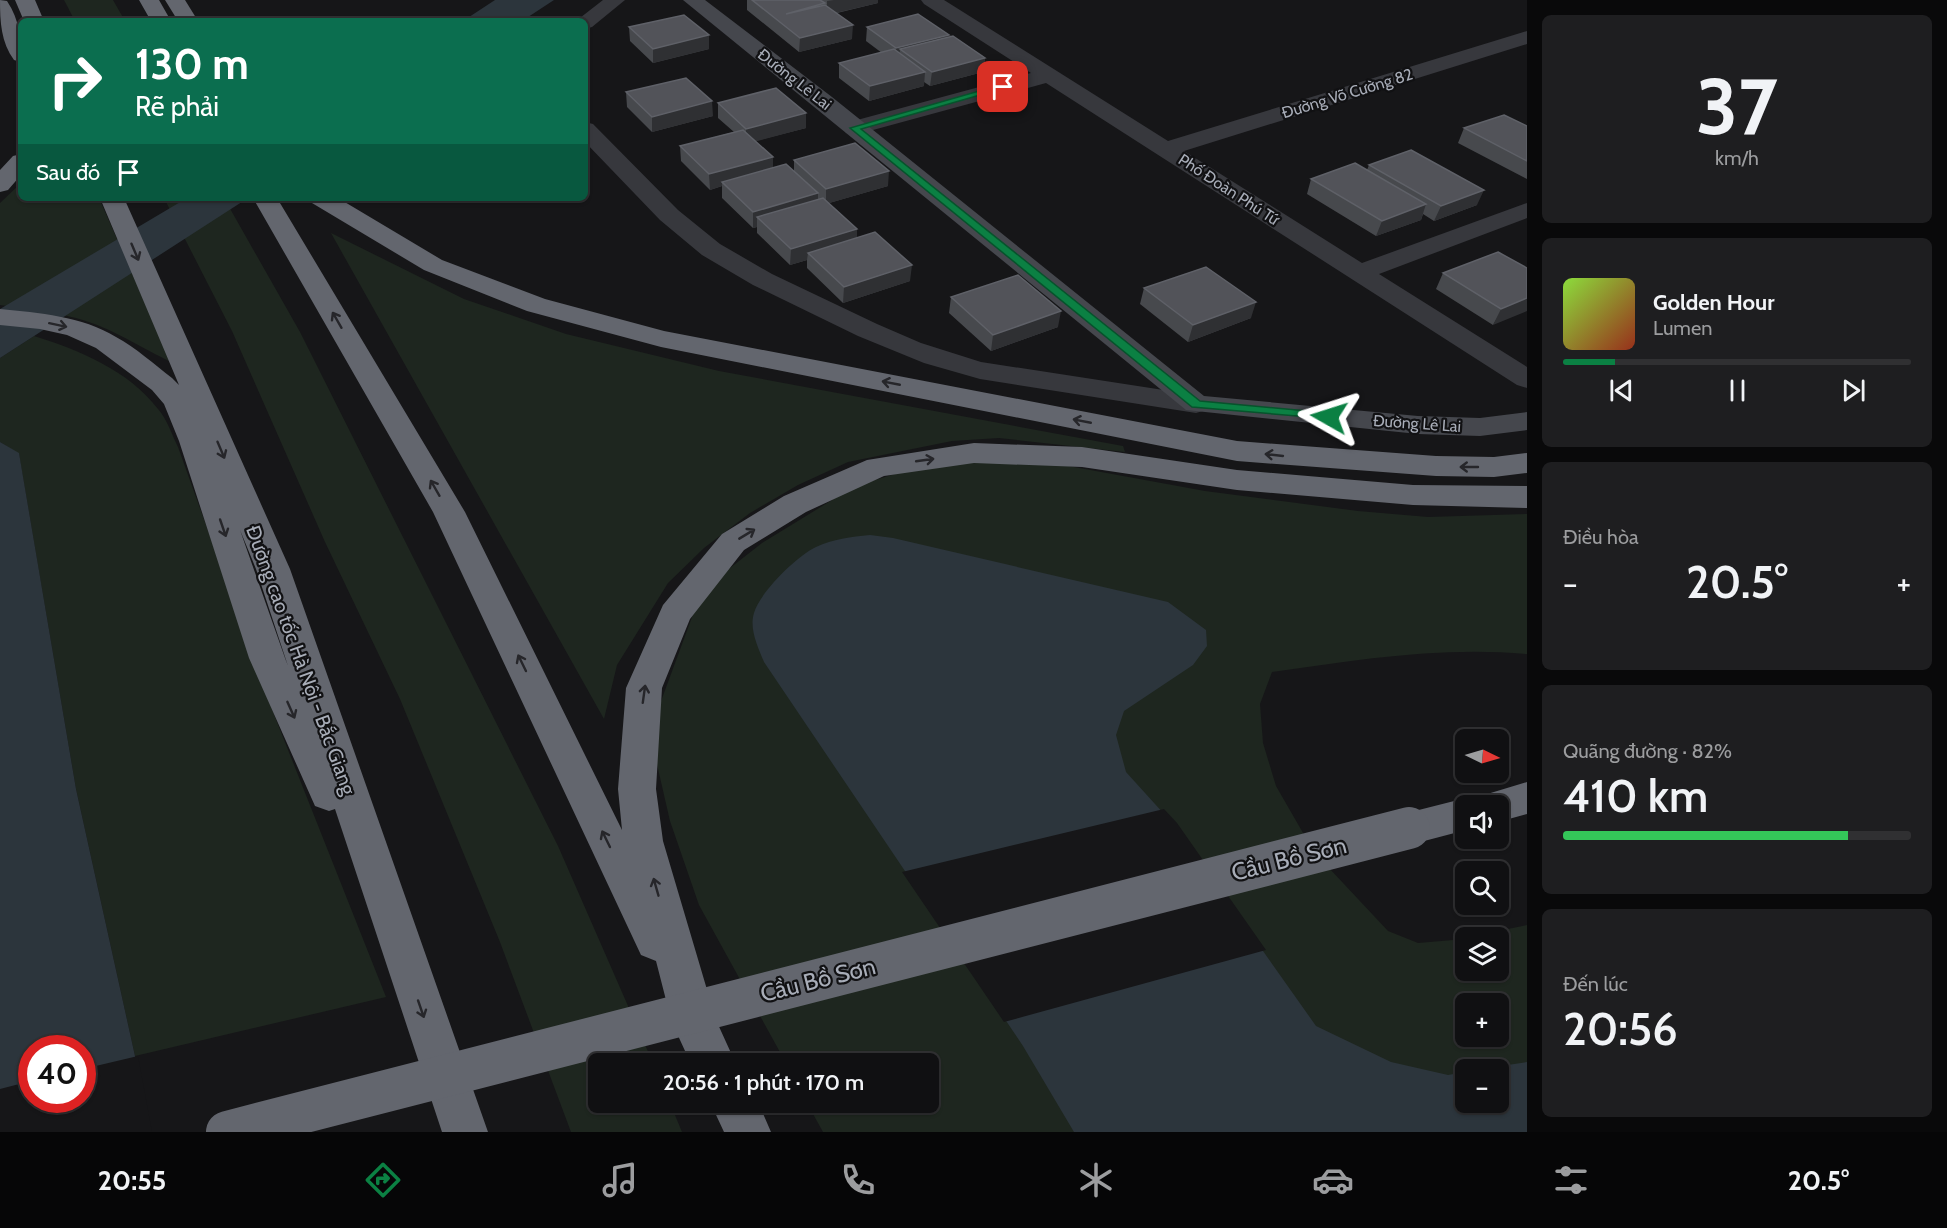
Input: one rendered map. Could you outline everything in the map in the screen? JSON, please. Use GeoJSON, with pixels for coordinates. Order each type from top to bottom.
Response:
{"type":"FeatureCollection","features":[{"type":"Feature","properties":{"kind":"highway"},"geometry":{"type":"LineString","coordinates":[[25,0],[33,18]]}},
{"type":"Feature","properties":{"kind":"highway"},"geometry":{"type":"LineString","coordinates":[[149,0],[159,18]]}},
{"type":"Feature","properties":{"kind":"highway"},"geometry":{"type":"LineString","coordinates":[[175,0],[186,18]]}},
{"type":"Feature","properties":{"kind":"highway"},"geometry":{"type":"LineString","coordinates":[[0,5],[18,49]]}},
{"type":"Feature","properties":{"kind":"highway"},"geometry":{"type":"LineString","coordinates":[[0,185],[18,164]]}},
{"type":"Feature","properties":{"kind":"highway","name":"Đường cao tốc Hà Nội - Bắc Giang"},"geometry":{"type":"LineString","coordinates":[[113,201],[273,569],[408,971],[465,1132]]}},
{"type":"Feature","properties":{"kind":"highway"},"geometry":{"type":"LineString","coordinates":[[267,201],[449,512],[709,1053]]}},
{"type":"Feature","properties":{"kind":"highway"},"geometry":{"type":"LineString","coordinates":[[326,201],[433,265],[536,305],[661,339],[1237,451],[1436,466],[1494,467],[1527,463]]}},
{"type":"Feature","properties":{"kind":"highway"},"geometry":{"type":"LineString","coordinates":[[0,317],[40,321],[76,329],[106,342],[155,378],[177,401],[194,441],[267,658],[408,971]]}},
{"type":"Feature","properties":{"kind":"highway"},"geometry":{"type":"LineString","coordinates":[[695,1024],[643,841],[636,789],[644,688],[675,614],[733,542],[795,504],[878,467],[974,453],[1082,457],[1237,480],[1413,495],[1527,497]]}},
{"type":"Feature","properties":{"kind":"highway"},"geometry":{"type":"LineString","coordinates":[[1509,803],[1527,798]]}},
{"type":"Feature","properties":{"kind":"highway","name":"Cầu Bồ Sơn"},"geometry":{"type":"LineString","coordinates":[[227,1132],[1455,817]]}},
{"type":"Feature","properties":{"kind":"highway"},"geometry":{"type":"LineString","coordinates":[[738,1113],[748,1132]]}},
{"type":"Feature","properties":{"kind":"street"},"geometry":{"type":"LineString","coordinates":[[588,21],[615,0]]}},
{"type":"Feature","properties":{"kind":"street","name":"Đường Lê Lai"},"geometry":{"type":"LineString","coordinates":[[693,0],[1196,404],[1418,425],[1480,427],[1527,421]]}},
{"type":"Feature","properties":{"kind":"street","name":"Phố Đoàn Phú Tứ"},"geometry":{"type":"LineString","coordinates":[[947,4],[1046,76],[1166,149],[1527,379]]}},
{"type":"Feature","properties":{"kind":"street","name":"Đường Võ Cường 82"},"geometry":{"type":"LineString","coordinates":[[1166,149],[1527,37]]}},
{"type":"Feature","properties":{"kind":"street"},"geometry":{"type":"LineString","coordinates":[[854,128],[1046,76]]}},
{"type":"Feature","properties":{"kind":"street"},"geometry":{"type":"LineString","coordinates":[[588,132],[681,225],[706,246],[780,288],[880,337],[956,364],[980,370],[1196,404]]}},
{"type":"Feature","properties":{"kind":"street"},"geometry":{"type":"LineString","coordinates":[[1360,272],[1527,210]]}},
{"type":"Feature","properties":{"kind":"shaded area"},"geometry":{"type":"Polygon","coordinates":[[[64,0],[113,0],[123,18],[73,18],[64,0]]]}},
{"type":"Feature","properties":{"kind":"shaded area"},"geometry":{"type":"Polygon","coordinates":[[[495,0],[554,0],[527,18],[468,18],[495,0]]]}},
{"type":"Feature","properties":{"kind":"shaded area"},"geometry":{"type":"Polygon","coordinates":[[[18,186],[18,201],[100,201],[171,362],[109,330],[83,320],[56,313],[0,305],[0,203],[18,186]]]}},
{"type":"Feature","properties":{"kind":"shaded area"},"geometry":{"type":"Polygon","coordinates":[[[166,201],[226,201],[300,332],[558,846],[649,1053],[588,1053],[588,1113],[674,1113],[682,1132],[571,1132],[500,942],[400,699],[325,542],[232,331],[166,201]]]}},
{"type":"Feature","properties":{"kind":"shaded area"},"geometry":{"type":"Polygon","coordinates":[[[182,201],[243,201],[0,358],[0,309],[182,201]]]}},
{"type":"Feature","properties":{"kind":"shaded area"},"geometry":{"type":"Polygon","coordinates":[[[331,233],[464,299],[566,334],[719,371],[1123,446],[1125,452],[999,438],[952,441],[848,462],[798,485],[750,513],[704,548],[668,583],[617,665],[604,719],[331,233]]]}},
{"type":"Feature","properties":{"kind":"shaded area"},"geometry":{"type":"Polygon","coordinates":[[[34,336],[85,355],[117,372],[146,395],[167,422],[275,717],[386,997],[135,1056],[76,789],[19,454],[0,442],[0,358],[34,336]]]}},
{"type":"Feature","properties":{"kind":"shaded area"},"geometry":{"type":"Polygon","coordinates":[[[0,442],[19,453],[76,789],[135,1056],[149,1132],[0,1132],[0,442]]]}},
{"type":"Feature","properties":{"kind":"shaded area"},"geometry":{"type":"Polygon","coordinates":[[[965,460],[1052,463],[1205,491],[1358,511],[1428,517],[1527,514],[1527,654],[1431,653],[1272,672],[1260,704],[1263,743],[1276,786],[1314,852],[1388,931],[1418,943],[1455,940],[1455,981],[1509,981],[1509,929],[1527,925],[1527,1132],[823,1132],[813,1113],[939,1113],[939,1053],[780,1053],[699,905],[670,821],[656,760],[657,712],[695,609],[725,572],[762,543],[855,486],[895,474],[965,460]]]}},
{"type":"Feature","properties":{"kind":"shaded area"},"geometry":{"type":"Polygon","coordinates":[[[870,535],[893,538],[1168,602],[1206,630],[1207,646],[1193,665],[1124,711],[1116,735],[1126,772],[1174,825],[1316,1026],[1391,1062],[1448,1075],[1455,1074],[1455,1113],[1509,1113],[1509,1065],[1527,1062],[1527,1132],[1074,1132],[1023,1046],[764,662],[753,632],[753,619],[764,595],[790,566],[808,552],[822,544],[870,535]]]}},
{"type":"Feature","properties":{"kind":"pier"},"geometry":{"type":"Polygon","coordinates":[[[1164,809],[1177,823],[1266,950],[1004,1022],[902,872],[1164,809]]]}},
{"type":"Feature","properties":{"kind":"pier"},"geometry":{"type":"Polygon","coordinates":[[[138,1056],[152,1132],[0,1132],[0,1089],[18,1084],[18,1113],[96,1113],[96,1066],[138,1056]]]}},
{"type":"Feature","properties":{"kind":"building"},"geometry":{"type":"Polygon","coordinates":[[[752,0],[820,0],[825,3],[786,14],[825,5],[853,25],[800,38],[752,0]]]}},
{"type":"Feature","properties":{"kind":"building"},"geometry":{"type":"Polygon","coordinates":[[[918,14],[949,35],[896,48],[867,27],[918,14]]]}},
{"type":"Feature","properties":{"kind":"building"},"geometry":{"type":"Polygon","coordinates":[[[684,15],[709,35],[653,49],[629,27],[684,15]]]}},
{"type":"Feature","properties":{"kind":"building"},"geometry":{"type":"Polygon","coordinates":[[[953,36],[985,58],[932,72],[900,49],[953,36]]]}},
{"type":"Feature","properties":{"kind":"building"},"geometry":{"type":"Polygon","coordinates":[[[894,49],[925,72],[870,86],[839,63],[894,49]]]}},
{"type":"Feature","properties":{"kind":"building"},"geometry":{"type":"Polygon","coordinates":[[[686,78],[712,101],[652,117],[626,92],[686,78]]]}},
{"type":"Feature","properties":{"kind":"building"},"geometry":{"type":"Polygon","coordinates":[[[776,88],[806,113],[746,129],[718,103],[776,88]]]}},
{"type":"Feature","properties":{"kind":"building"},"geometry":{"type":"Polygon","coordinates":[[[1504,115],[1527,126],[1527,161],[1464,128],[1504,115]]]}},
{"type":"Feature","properties":{"kind":"building"},"geometry":{"type":"Polygon","coordinates":[[[743,130],[773,157],[709,174],[680,146],[743,130]]]}},
{"type":"Feature","properties":{"kind":"building"},"geometry":{"type":"Polygon","coordinates":[[[855,143],[889,171],[826,189],[794,160],[855,143]]]}},
{"type":"Feature","properties":{"kind":"building"},"geometry":{"type":"Polygon","coordinates":[[[1411,150],[1484,190],[1441,206],[1369,165],[1411,150]]]}},
{"type":"Feature","properties":{"kind":"building"},"geometry":{"type":"Polygon","coordinates":[[[1355,163],[1426,204],[1382,221],[1311,179],[1355,163]]]}},
{"type":"Feature","properties":{"kind":"building"},"geometry":{"type":"Polygon","coordinates":[[[786,164],[818,193],[753,212],[722,182],[786,164]]]}},
{"type":"Feature","properties":{"kind":"building"},"geometry":{"type":"Polygon","coordinates":[[[823,198],[857,229],[791,249],[757,217],[823,198]]]}},
{"type":"Feature","properties":{"kind":"building"},"geometry":{"type":"Polygon","coordinates":[[[875,232],[912,265],[844,287],[808,253],[875,232]]]}},
{"type":"Feature","properties":{"kind":"building"},"geometry":{"type":"Polygon","coordinates":[[[1498,252],[1527,268],[1527,298],[1501,309],[1443,273],[1498,252]]]}},
{"type":"Feature","properties":{"kind":"building"},"geometry":{"type":"Polygon","coordinates":[[[1206,267],[1256,302],[1193,325],[1144,288],[1206,267]]]}},
{"type":"Feature","properties":{"kind":"building"},"geometry":{"type":"Polygon","coordinates":[[[1018,275],[1061,311],[993,335],[951,297],[1018,275]]]}},
{"type":"Feature","properties":{"kind":"route"},"geometry":{"type":"LineString","coordinates":[[1003,87],[854,128],[1196,404],[1329,417]]}}]}
